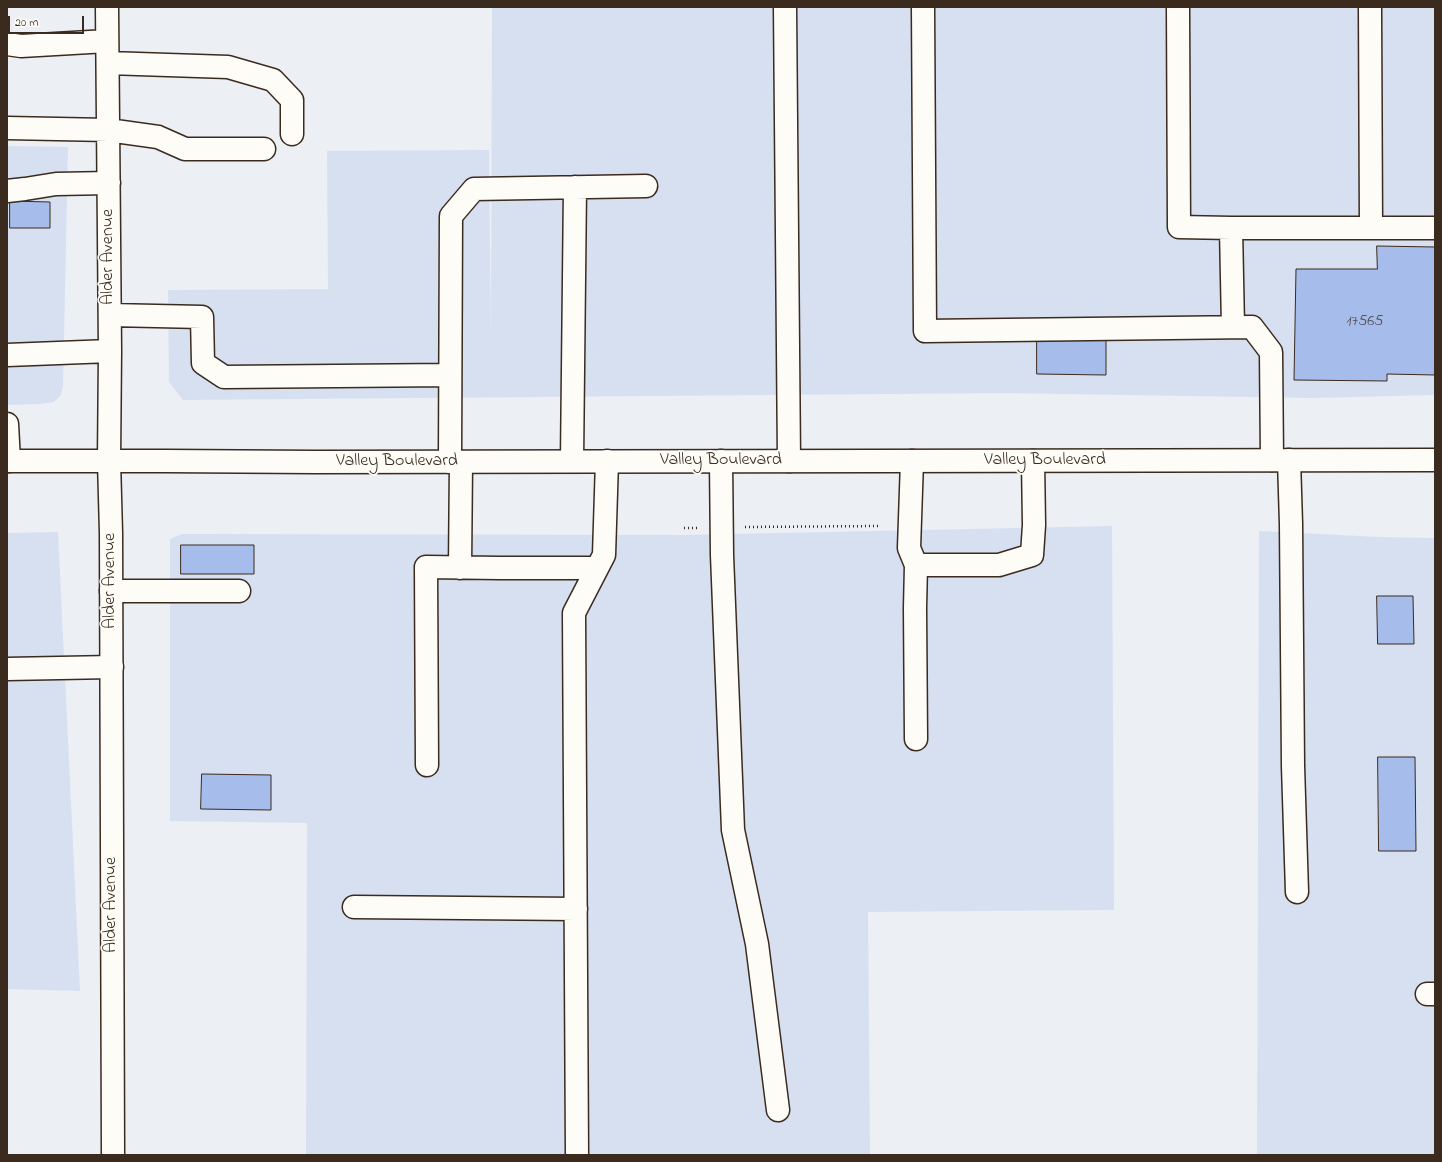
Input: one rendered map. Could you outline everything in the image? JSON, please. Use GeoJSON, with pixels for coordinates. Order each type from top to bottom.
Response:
{"type":"FeatureCollection","features":[{"type":"Feature","properties":{"kind":"main road","name":"Alder Avenue"},"geometry":{"type":"LineString","coordinates":[[107,7],[110,315],[109,461],[112,667],[113,1155]]}},
{"type":"Feature","properties":{"kind":"main road"},"geometry":{"type":"LineString","coordinates":[[784,7],[789,462]]}},
{"type":"Feature","properties":{"kind":"main road"},"geometry":{"type":"LineString","coordinates":[[923,7],[925,331],[1252,327],[1271,352],[1281,460],[1291,532],[1292,766],[1297,892]]}},
{"type":"Feature","properties":{"kind":"main road"},"geometry":{"type":"LineString","coordinates":[[1178,7],[1179,227],[1435,228]]}},
{"type":"Feature","properties":{"kind":"main road"},"geometry":{"type":"LineString","coordinates":[[1370,7],[1371,228]]}},
{"type":"Feature","properties":{"kind":"main road"},"geometry":{"type":"LineString","coordinates":[[7,44],[21,46],[107,41]]}},
{"type":"Feature","properties":{"kind":"main road"},"geometry":{"type":"LineString","coordinates":[[108,63],[228,67],[273,80],[292,100],[292,134]]}},
{"type":"Feature","properties":{"kind":"main road"},"geometry":{"type":"LineString","coordinates":[[7,128],[108,130],[158,137],[185,149],[264,149]]}},
{"type":"Feature","properties":{"kind":"main road"},"geometry":{"type":"LineString","coordinates":[[7,191],[56,184],[109,183]]}},
{"type":"Feature","properties":{"kind":"main road"},"geometry":{"type":"LineString","coordinates":[[460,568],[449,375],[451,216],[474,189],[646,186]]}},
{"type":"Feature","properties":{"kind":"main road"},"geometry":{"type":"LineString","coordinates":[[572,462],[575,187]]}},
{"type":"Feature","properties":{"kind":"main road"},"geometry":{"type":"LineString","coordinates":[[1232,228],[1233,327]]}},
{"type":"Feature","properties":{"kind":"main road"},"geometry":{"type":"LineString","coordinates":[[110,315],[202,317],[203,363],[224,377],[449,375]]}},
{"type":"Feature","properties":{"kind":"main road"},"geometry":{"type":"LineString","coordinates":[[7,354],[110,351]]}},
{"type":"Feature","properties":{"kind":"main road"},"geometry":{"type":"LineString","coordinates":[[7,424],[8,461]]}},
{"type":"Feature","properties":{"kind":"main road","name":"Valley Boulevard"},"geometry":{"type":"LineString","coordinates":[[8,461],[789,462],[1435,460]]}},
{"type":"Feature","properties":{"kind":"main road"},"geometry":{"type":"LineString","coordinates":[[912,461],[909,548],[916,566],[916,739]]}},
{"type":"Feature","properties":{"kind":"main road"},"geometry":{"type":"LineString","coordinates":[[916,566],[999,565],[1032,555],[1034,525],[1033,461]]}},
{"type":"Feature","properties":{"kind":"main road"},"geometry":{"type":"LineString","coordinates":[[577,1155],[574,613],[604,555],[607,462]]}},
{"type":"Feature","properties":{"kind":"main road"},"geometry":{"type":"LineString","coordinates":[[721,462],[733,830],[757,944],[778,1110]]}},
{"type":"Feature","properties":{"kind":"main road"},"geometry":{"type":"LineString","coordinates":[[427,765],[426,567],[597,568]]}},
{"type":"Feature","properties":{"kind":"main road"},"geometry":{"type":"LineString","coordinates":[[111,591],[239,591]]}},
{"type":"Feature","properties":{"kind":"main road"},"geometry":{"type":"LineString","coordinates":[[7,669],[112,667]]}},
{"type":"Feature","properties":{"kind":"main road"},"geometry":{"type":"LineString","coordinates":[[354,907],[576,909]]}},
{"type":"Feature","properties":{"kind":"path"},"geometry":{"type":"LineString","coordinates":[[684,528],[879,526]]}},
{"type":"Feature","properties":{"kind":"shaded area"},"geometry":{"type":"Polygon","coordinates":[[[492,7],[1435,7],[1435,395],[1312,398],[1003,393],[183,400],[169,382],[168,290],[328,289],[327,151],[489,150],[491,338],[492,7]]]}},
{"type":"Feature","properties":{"kind":"shaded area"},"geometry":{"type":"Polygon","coordinates":[[[7,146],[68,147],[63,386],[61,395],[54,402],[7,405],[7,146]]]}},
{"type":"Feature","properties":{"kind":"shaded area"},"geometry":{"type":"Polygon","coordinates":[[[1112,526],[1114,910],[868,912],[870,1155],[306,1155],[307,823],[170,821],[170,539],[182,534],[683,535],[1112,526]]]}},
{"type":"Feature","properties":{"kind":"shaded area"},"geometry":{"type":"Polygon","coordinates":[[[1259,531],[1379,537],[1435,538],[1435,1155],[1257,1155],[1259,531]]]}},
{"type":"Feature","properties":{"kind":"shaded area"},"geometry":{"type":"Polygon","coordinates":[[[58,532],[80,991],[7,989],[7,533],[58,532]]]}},
{"type":"Feature","properties":{"kind":"building"},"geometry":{"type":"Polygon","coordinates":[[[10,201],[50,202],[50,228],[10,228],[10,201]]]}},
{"type":"Feature","properties":{"kind":"building"},"geometry":{"type":"Polygon","coordinates":[[[1377,246],[1435,247],[1435,375],[1387,374],[1387,381],[1294,380],[1296,269],[1377,269],[1377,246]]]}},
{"type":"Feature","properties":{"kind":"building"},"geometry":{"type":"Polygon","coordinates":[[[1037,332],[1106,332],[1106,375],[1037,374],[1037,332]]]}},
{"type":"Feature","properties":{"kind":"building"},"geometry":{"type":"Polygon","coordinates":[[[181,545],[254,545],[254,574],[181,574],[181,545]]]}},
{"type":"Feature","properties":{"kind":"building"},"geometry":{"type":"Polygon","coordinates":[[[1377,596],[1413,596],[1414,644],[1378,644],[1377,596]]]}},
{"type":"Feature","properties":{"kind":"building"},"geometry":{"type":"Polygon","coordinates":[[[1378,757],[1415,757],[1416,851],[1379,851],[1378,757]]]}},
{"type":"Feature","properties":{"kind":"building"},"geometry":{"type":"Polygon","coordinates":[[[202,774],[271,775],[271,810],[201,809],[202,774]]]}}]}
